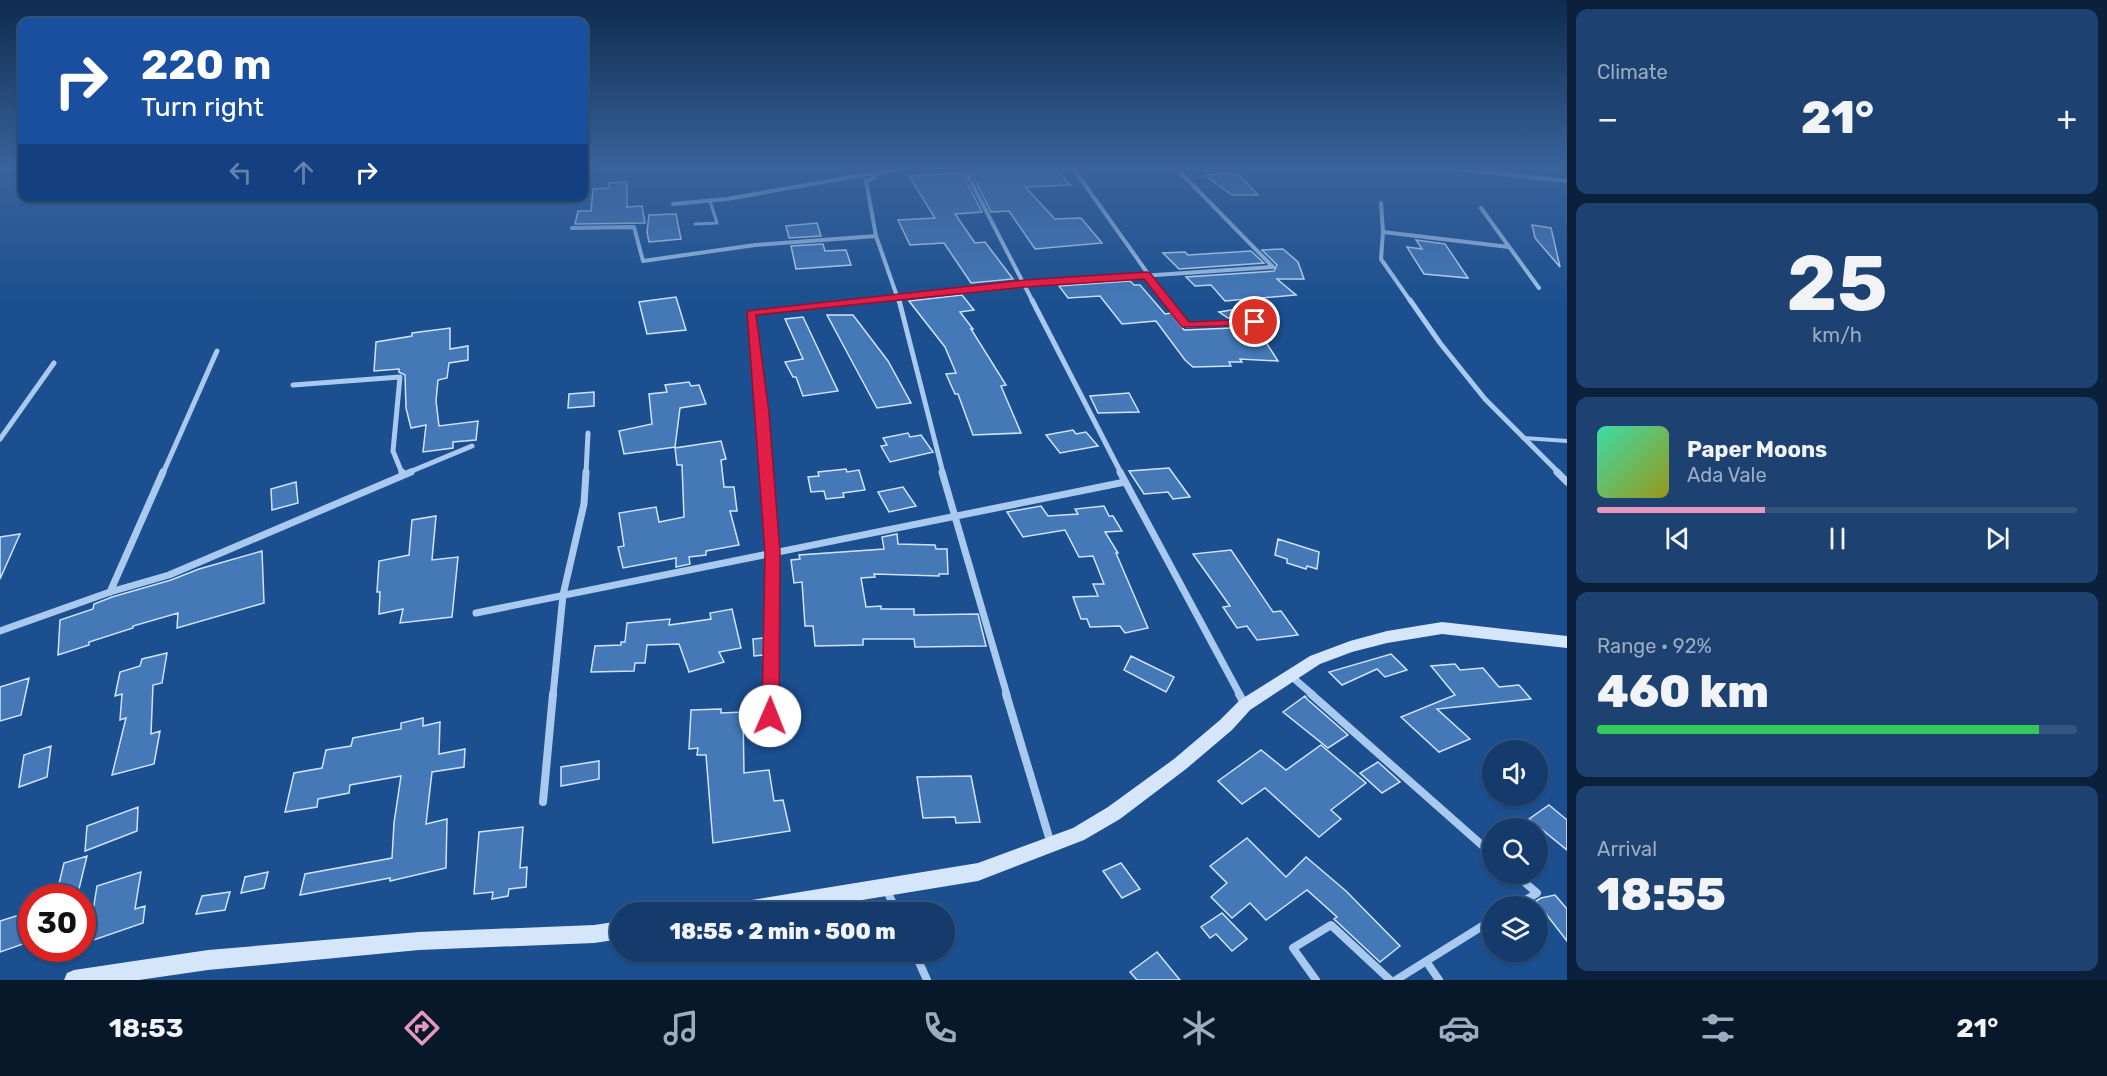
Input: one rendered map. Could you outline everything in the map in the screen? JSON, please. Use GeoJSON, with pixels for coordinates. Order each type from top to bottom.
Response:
{"type":"FeatureCollection","features":[{"type":"Feature","properties":{"kind":"street"},"geometry":{"type":"LineString","coordinates":[[872,214],[876,236],[898,297],[953,515],[1051,844]]}},
{"type":"Feature","properties":{"kind":"street"},"geometry":{"type":"LineString","coordinates":[[988,214],[1125,482],[1245,705]]}},
{"type":"Feature","properties":{"kind":"street"},"geometry":{"type":"LineString","coordinates":[[1105,214],[1147,275],[1186,325],[1255,322]]}},
{"type":"Feature","properties":{"kind":"street"},"geometry":{"type":"LineString","coordinates":[[770,716],[772,552],[762,413],[751,313],[1025,284],[1273,267],[1221,214]]}},
{"type":"Feature","properties":{"kind":"street"},"geometry":{"type":"LineString","coordinates":[[1382,214],[1381,259],[1440,343],[1485,399],[1567,482]]}},
{"type":"Feature","properties":{"kind":"street"},"geometry":{"type":"LineString","coordinates":[[1485,214],[1539,288]]}},
{"type":"Feature","properties":{"kind":"street"},"geometry":{"type":"LineString","coordinates":[[572,228],[634,227],[643,261],[755,245],[876,236]]}},
{"type":"Feature","properties":{"kind":"street"},"geometry":{"type":"LineString","coordinates":[[1383,232],[1509,247]]}},
{"type":"Feature","properties":{"kind":"street"},"geometry":{"type":"LineString","coordinates":[[110,592],[217,351]]}},
{"type":"Feature","properties":{"kind":"street"},"geometry":{"type":"LineString","coordinates":[[0,439],[54,363]]}},
{"type":"Feature","properties":{"kind":"street"},"geometry":{"type":"LineString","coordinates":[[293,385],[400,376],[393,451],[403,475]]}},
{"type":"Feature","properties":{"kind":"street"},"geometry":{"type":"LineString","coordinates":[[543,802],[563,595],[584,504],[588,433]]}},
{"type":"Feature","properties":{"kind":"street"},"geometry":{"type":"LineString","coordinates":[[0,631],[110,592],[169,576],[472,446]]}},
{"type":"Feature","properties":{"kind":"street"},"geometry":{"type":"LineString","coordinates":[[476,613],[1125,482]]}},
{"type":"Feature","properties":{"kind":"street"},"geometry":{"type":"LineString","coordinates":[[797,902],[978,872],[1078,834],[1114,813],[1180,764],[1226,725],[1245,705],[1315,660],[1350,647],[1387,637],[1442,628],[1567,642]]}},
{"type":"Feature","properties":{"kind":"street"},"geometry":{"type":"LineString","coordinates":[[1291,676],[1482,845]]}},
{"type":"Feature","properties":{"kind":"street"},"geometry":{"type":"LineString","coordinates":[[1527,884],[1537,893],[1532,896]]}},
{"type":"Feature","properties":{"kind":"street"},"geometry":{"type":"LineString","coordinates":[[886,888],[892,902]]}},
{"type":"Feature","properties":{"kind":"street"},"geometry":{"type":"LineString","coordinates":[[1316,980],[1293,948],[1331,925],[1390,980]]}},
{"type":"Feature","properties":{"kind":"street"},"geometry":{"type":"LineString","coordinates":[[1396,980],[1482,926]]}},
{"type":"Feature","properties":{"kind":"street"},"geometry":{"type":"LineString","coordinates":[[74,980],[137,975],[208,960],[419,941],[610,932]]}},
{"type":"Feature","properties":{"kind":"street"},"geometry":{"type":"LineString","coordinates":[[919,962],[927,980]]}},
{"type":"Feature","properties":{"kind":"street"},"geometry":{"type":"LineString","coordinates":[[1426,962],[1439,980]]}},
{"type":"Feature","properties":{"kind":"lane"},"geometry":{"type":"LineString","coordinates":[[694,224],[717,223],[714,214]]}},
{"type":"Feature","properties":{"kind":"lane"},"geometry":{"type":"LineString","coordinates":[[1523,438],[1567,441]]}},
{"type":"Feature","properties":{"kind":"building"},"geometry":{"type":"Polygon","coordinates":[[[577,214],[643,214],[645,223],[575,224],[577,214]]]}},
{"type":"Feature","properties":{"kind":"building"},"geometry":{"type":"Polygon","coordinates":[[[676,214],[681,239],[649,242],[647,232],[649,215],[676,214]]]}},
{"type":"Feature","properties":{"kind":"building"},"geometry":{"type":"Polygon","coordinates":[[[932,214],[959,214],[955,214],[975,243],[985,242],[1013,279],[971,283],[944,243],[910,245],[898,220],[935,218],[932,214]]]}},
{"type":"Feature","properties":{"kind":"building"},"geometry":{"type":"Polygon","coordinates":[[[1011,214],[1050,214],[1055,219],[1081,218],[1102,243],[1035,249],[1011,214]]]}},
{"type":"Feature","properties":{"kind":"building"},"geometry":{"type":"Polygon","coordinates":[[[817,223],[821,236],[789,238],[786,226],[817,223]]]}},
{"type":"Feature","properties":{"kind":"building"},"geometry":{"type":"Polygon","coordinates":[[[1532,225],[1551,228],[1560,267],[1535,238],[1532,225]]]}},
{"type":"Feature","properties":{"kind":"building"},"geometry":{"type":"Polygon","coordinates":[[[1416,240],[1445,244],[1468,278],[1424,274],[1407,247],[1422,249],[1416,240]]]}},
{"type":"Feature","properties":{"kind":"building"},"geometry":{"type":"Polygon","coordinates":[[[823,244],[825,251],[846,250],[851,265],[796,269],[791,246],[823,244]]]}},
{"type":"Feature","properties":{"kind":"building"},"geometry":{"type":"Polygon","coordinates":[[[1283,249],[1298,262],[1304,279],[1277,279],[1296,295],[1225,301],[1211,285],[1195,286],[1186,277],[1274,271],[1277,265],[1262,250],[1283,249]]]}},
{"type":"Feature","properties":{"kind":"building"},"geometry":{"type":"Polygon","coordinates":[[[1251,251],[1264,263],[1179,269],[1163,253],[1185,252],[1188,255],[1251,251]]]}},
{"type":"Feature","properties":{"kind":"building"},"geometry":{"type":"Polygon","coordinates":[[[1130,281],[1134,285],[1140,285],[1165,314],[1171,313],[1184,330],[1256,327],[1278,361],[1240,359],[1242,362],[1229,362],[1231,366],[1193,367],[1185,360],[1156,321],[1122,324],[1100,296],[1068,298],[1059,286],[1130,281]]]}},
{"type":"Feature","properties":{"kind":"building"},"geometry":{"type":"Polygon","coordinates":[[[962,295],[974,310],[960,312],[973,329],[971,329],[1006,385],[1001,386],[1021,433],[973,435],[958,394],[955,394],[946,374],[956,373],[945,347],[909,301],[962,295]]]}},
{"type":"Feature","properties":{"kind":"building"},"geometry":{"type":"Polygon","coordinates":[[[676,297],[686,330],[647,334],[639,302],[676,297]]]}},
{"type":"Feature","properties":{"kind":"building"},"geometry":{"type":"Polygon","coordinates":[[[1243,308],[1249,317],[1228,318],[1219,312],[1243,308]]]}},
{"type":"Feature","properties":{"kind":"building"},"geometry":{"type":"Polygon","coordinates":[[[827,315],[853,315],[888,361],[911,403],[877,408],[827,315]]]}},
{"type":"Feature","properties":{"kind":"building"},"geometry":{"type":"Polygon","coordinates":[[[803,317],[838,391],[803,396],[796,377],[793,377],[785,362],[803,359],[785,319],[803,317]]]}},
{"type":"Feature","properties":{"kind":"building"},"geometry":{"type":"Polygon","coordinates":[[[450,328],[450,349],[468,346],[468,360],[449,363],[447,378],[438,380],[436,401],[439,426],[478,421],[476,440],[453,442],[453,448],[423,452],[426,425],[411,428],[406,408],[405,375],[399,372],[399,369],[374,371],[376,342],[412,336],[412,333],[450,328]]]}},
{"type":"Feature","properties":{"kind":"building"},"geometry":{"type":"Polygon","coordinates":[[[689,382],[691,386],[699,385],[706,404],[680,408],[675,447],[624,454],[619,431],[652,424],[649,394],[667,392],[665,385],[689,382]]]}},
{"type":"Feature","properties":{"kind":"building"},"geometry":{"type":"Polygon","coordinates":[[[594,392],[594,406],[568,408],[569,394],[594,392]]]}},
{"type":"Feature","properties":{"kind":"building"},"geometry":{"type":"Polygon","coordinates":[[[1129,393],[1139,412],[1098,413],[1090,396],[1129,393]]]}},
{"type":"Feature","properties":{"kind":"building"},"geometry":{"type":"Polygon","coordinates":[[[1073,430],[1076,434],[1086,432],[1098,446],[1060,453],[1046,435],[1073,430]]]}},
{"type":"Feature","properties":{"kind":"building"},"geometry":{"type":"Polygon","coordinates":[[[908,433],[910,437],[921,435],[933,452],[890,462],[881,446],[887,445],[883,438],[908,433]]]}},
{"type":"Feature","properties":{"kind":"building"},"geometry":{"type":"Polygon","coordinates":[[[721,441],[726,459],[721,460],[724,487],[734,487],[737,511],[730,511],[739,545],[706,551],[706,555],[689,557],[690,564],[676,567],[676,558],[623,568],[618,547],[624,546],[619,513],[656,507],[659,522],[684,517],[682,465],[677,465],[675,448],[721,441]]]}},
{"type":"Feature","properties":{"kind":"building"},"geometry":{"type":"Polygon","coordinates":[[[1169,468],[1190,497],[1173,499],[1168,492],[1144,494],[1129,471],[1169,468]]]}},
{"type":"Feature","properties":{"kind":"building"},"geometry":{"type":"Polygon","coordinates":[[[846,469],[847,472],[859,470],[865,490],[843,493],[844,497],[826,499],[824,491],[811,492],[808,477],[819,476],[818,472],[846,469]]]}},
{"type":"Feature","properties":{"kind":"building"},"geometry":{"type":"Polygon","coordinates":[[[296,482],[298,503],[272,510],[271,489],[296,482]]]}},
{"type":"Feature","properties":{"kind":"building"},"geometry":{"type":"Polygon","coordinates":[[[903,487],[916,506],[889,512],[878,492],[903,487]]]}},
{"type":"Feature","properties":{"kind":"building"},"geometry":{"type":"Polygon","coordinates":[[[1041,506],[1048,516],[1078,514],[1075,509],[1104,506],[1109,516],[1113,516],[1122,531],[1105,532],[1118,553],[1116,553],[1148,628],[1125,633],[1120,626],[1090,627],[1087,619],[1081,619],[1073,597],[1098,596],[1093,584],[1104,584],[1093,556],[1079,557],[1065,530],[1023,537],[1007,512],[1041,506]]]}},
{"type":"Feature","properties":{"kind":"building"},"geometry":{"type":"Polygon","coordinates":[[[436,516],[432,560],[458,557],[452,617],[400,623],[403,609],[379,614],[380,592],[377,592],[379,561],[409,555],[412,520],[436,516]]]}},
{"type":"Feature","properties":{"kind":"building"},"geometry":{"type":"Polygon","coordinates":[[[20,534],[0,579],[0,537],[20,534]]]}},
{"type":"Feature","properties":{"kind":"building"},"geometry":{"type":"Polygon","coordinates":[[[897,534],[898,544],[935,545],[936,549],[947,549],[948,574],[939,574],[939,576],[874,574],[875,577],[861,578],[866,607],[914,609],[914,615],[978,614],[986,646],[915,647],[914,639],[863,639],[863,645],[815,646],[813,626],[805,626],[802,582],[794,583],[791,560],[800,559],[799,555],[884,549],[882,537],[897,534]]]}},
{"type":"Feature","properties":{"kind":"building"},"geometry":{"type":"Polygon","coordinates":[[[1278,539],[1319,552],[1317,569],[1307,566],[1306,569],[1287,563],[1287,559],[1275,555],[1278,539]]]}},
{"type":"Feature","properties":{"kind":"building"},"geometry":{"type":"Polygon","coordinates":[[[1231,550],[1273,612],[1281,611],[1298,635],[1257,640],[1247,626],[1237,628],[1223,607],[1230,606],[1193,554],[1231,550]]]}},
{"type":"Feature","properties":{"kind":"building"},"geometry":{"type":"Polygon","coordinates":[[[262,551],[264,603],[177,628],[178,613],[133,626],[133,628],[58,655],[60,620],[93,609],[94,604],[112,597],[262,551]]]}},
{"type":"Feature","properties":{"kind":"building"},"geometry":{"type":"Polygon","coordinates":[[[732,609],[741,648],[719,652],[724,662],[689,672],[679,644],[647,645],[645,663],[635,663],[634,671],[591,672],[595,646],[621,645],[621,642],[625,642],[627,623],[670,619],[669,625],[711,619],[710,613],[732,609]]]}},
{"type":"Feature","properties":{"kind":"building"},"geometry":{"type":"Polygon","coordinates":[[[765,638],[765,655],[754,656],[753,639],[765,638]]]}},
{"type":"Feature","properties":{"kind":"building"},"geometry":{"type":"Polygon","coordinates":[[[167,653],[162,683],[153,685],[151,734],[160,731],[154,764],[112,775],[126,718],[120,720],[122,694],[115,696],[120,672],[140,666],[142,659],[167,653]]]}},
{"type":"Feature","properties":{"kind":"building"},"geometry":{"type":"Polygon","coordinates":[[[1391,654],[1407,670],[1385,677],[1377,669],[1342,685],[1329,672],[1391,654]]]}},
{"type":"Feature","properties":{"kind":"building"},"geometry":{"type":"Polygon","coordinates":[[[1131,656],[1174,677],[1166,692],[1124,670],[1131,656]]]}},
{"type":"Feature","properties":{"kind":"building"},"geometry":{"type":"Polygon","coordinates":[[[1455,664],[1460,670],[1483,668],[1499,687],[1519,685],[1531,699],[1437,709],[1470,739],[1439,752],[1401,717],[1455,695],[1431,666],[1455,664]]]}},
{"type":"Feature","properties":{"kind":"building"},"geometry":{"type":"Polygon","coordinates":[[[29,678],[21,715],[0,721],[0,687],[29,678]]]}},
{"type":"Feature","properties":{"kind":"building"},"geometry":{"type":"Polygon","coordinates":[[[1305,696],[1348,735],[1328,748],[1283,712],[1305,696]]]}},
{"type":"Feature","properties":{"kind":"building"},"geometry":{"type":"Polygon","coordinates":[[[721,709],[721,713],[743,712],[744,773],[769,770],[774,801],[783,800],[790,831],[713,843],[706,755],[697,755],[698,748],[689,749],[691,710],[721,709]]]}},
{"type":"Feature","properties":{"kind":"building"},"geometry":{"type":"Polygon","coordinates":[[[423,718],[423,726],[440,722],[439,754],[465,749],[464,767],[432,772],[426,824],[447,819],[446,868],[390,881],[390,878],[300,895],[305,874],[392,858],[394,823],[401,776],[350,785],[349,793],[318,799],[317,807],[285,812],[294,773],[322,768],[326,750],[351,746],[353,738],[401,729],[401,723],[423,718]]]}},
{"type":"Feature","properties":{"kind":"building"},"geometry":{"type":"Polygon","coordinates":[[[1321,745],[1366,783],[1331,810],[1341,819],[1319,837],[1265,788],[1242,804],[1218,781],[1261,750],[1286,770],[1321,745]]]}},
{"type":"Feature","properties":{"kind":"building"},"geometry":{"type":"Polygon","coordinates":[[[51,746],[47,777],[19,787],[24,755],[51,746]]]}},
{"type":"Feature","properties":{"kind":"building"},"geometry":{"type":"Polygon","coordinates":[[[599,761],[599,779],[561,786],[561,767],[599,761]]]}},
{"type":"Feature","properties":{"kind":"building"},"geometry":{"type":"Polygon","coordinates":[[[1378,762],[1400,782],[1382,793],[1360,773],[1378,762]]]}},
{"type":"Feature","properties":{"kind":"building"},"geometry":{"type":"Polygon","coordinates":[[[971,776],[980,822],[956,823],[955,817],[923,818],[917,777],[971,776]]]}},
{"type":"Feature","properties":{"kind":"building"},"geometry":{"type":"Polygon","coordinates":[[[1548,806],[1567,820],[1567,850],[1548,834],[1548,818],[1530,818],[1548,806]]]}},
{"type":"Feature","properties":{"kind":"building"},"geometry":{"type":"Polygon","coordinates":[[[138,807],[137,831],[85,851],[87,826],[138,807]]]}},
{"type":"Feature","properties":{"kind":"building"},"geometry":{"type":"Polygon","coordinates":[[[523,827],[520,868],[527,867],[526,887],[509,889],[508,896],[492,899],[493,892],[474,894],[479,832],[523,827]]]}},
{"type":"Feature","properties":{"kind":"building"},"geometry":{"type":"Polygon","coordinates":[[[1247,838],[1286,877],[1306,857],[1346,891],[1400,946],[1380,962],[1334,919],[1337,917],[1307,890],[1266,920],[1250,903],[1232,918],[1211,897],[1227,883],[1210,866],[1247,838]]]}},
{"type":"Feature","properties":{"kind":"building"},"geometry":{"type":"Polygon","coordinates":[[[87,856],[80,884],[59,884],[64,863],[87,856]]]}},
{"type":"Feature","properties":{"kind":"building"},"geometry":{"type":"Polygon","coordinates":[[[1121,863],[1140,889],[1122,898],[1103,871],[1121,863]]]}},
{"type":"Feature","properties":{"kind":"building"},"geometry":{"type":"Polygon","coordinates":[[[141,872],[135,909],[145,906],[143,923],[96,939],[97,886],[141,872]]]}},
{"type":"Feature","properties":{"kind":"building"},"geometry":{"type":"Polygon","coordinates":[[[268,872],[264,888],[241,893],[245,877],[268,872]]]}},
{"type":"Feature","properties":{"kind":"building"},"geometry":{"type":"Polygon","coordinates":[[[230,892],[225,910],[196,914],[202,896],[230,892]]]}},
{"type":"Feature","properties":{"kind":"building"},"geometry":{"type":"Polygon","coordinates":[[[1555,895],[1567,909],[1567,941],[1548,916],[1548,896],[1555,895]]]}},
{"type":"Feature","properties":{"kind":"building"},"geometry":{"type":"Polygon","coordinates":[[[1222,913],[1247,939],[1232,951],[1216,934],[1210,938],[1201,927],[1222,913]]]}},
{"type":"Feature","properties":{"kind":"building"},"geometry":{"type":"Polygon","coordinates":[[[18,915],[18,946],[0,952],[0,921],[18,915]]]}},
{"type":"Feature","properties":{"kind":"building"},"geometry":{"type":"Polygon","coordinates":[[[1157,952],[1180,980],[1137,980],[1130,972],[1157,952]]]}},
{"type":"Feature","properties":{"kind":"route"},"geometry":{"type":"LineString","coordinates":[[770,716],[772,552],[762,413],[751,313],[1025,284],[1147,275],[1186,325],[1255,322]]}}]}
